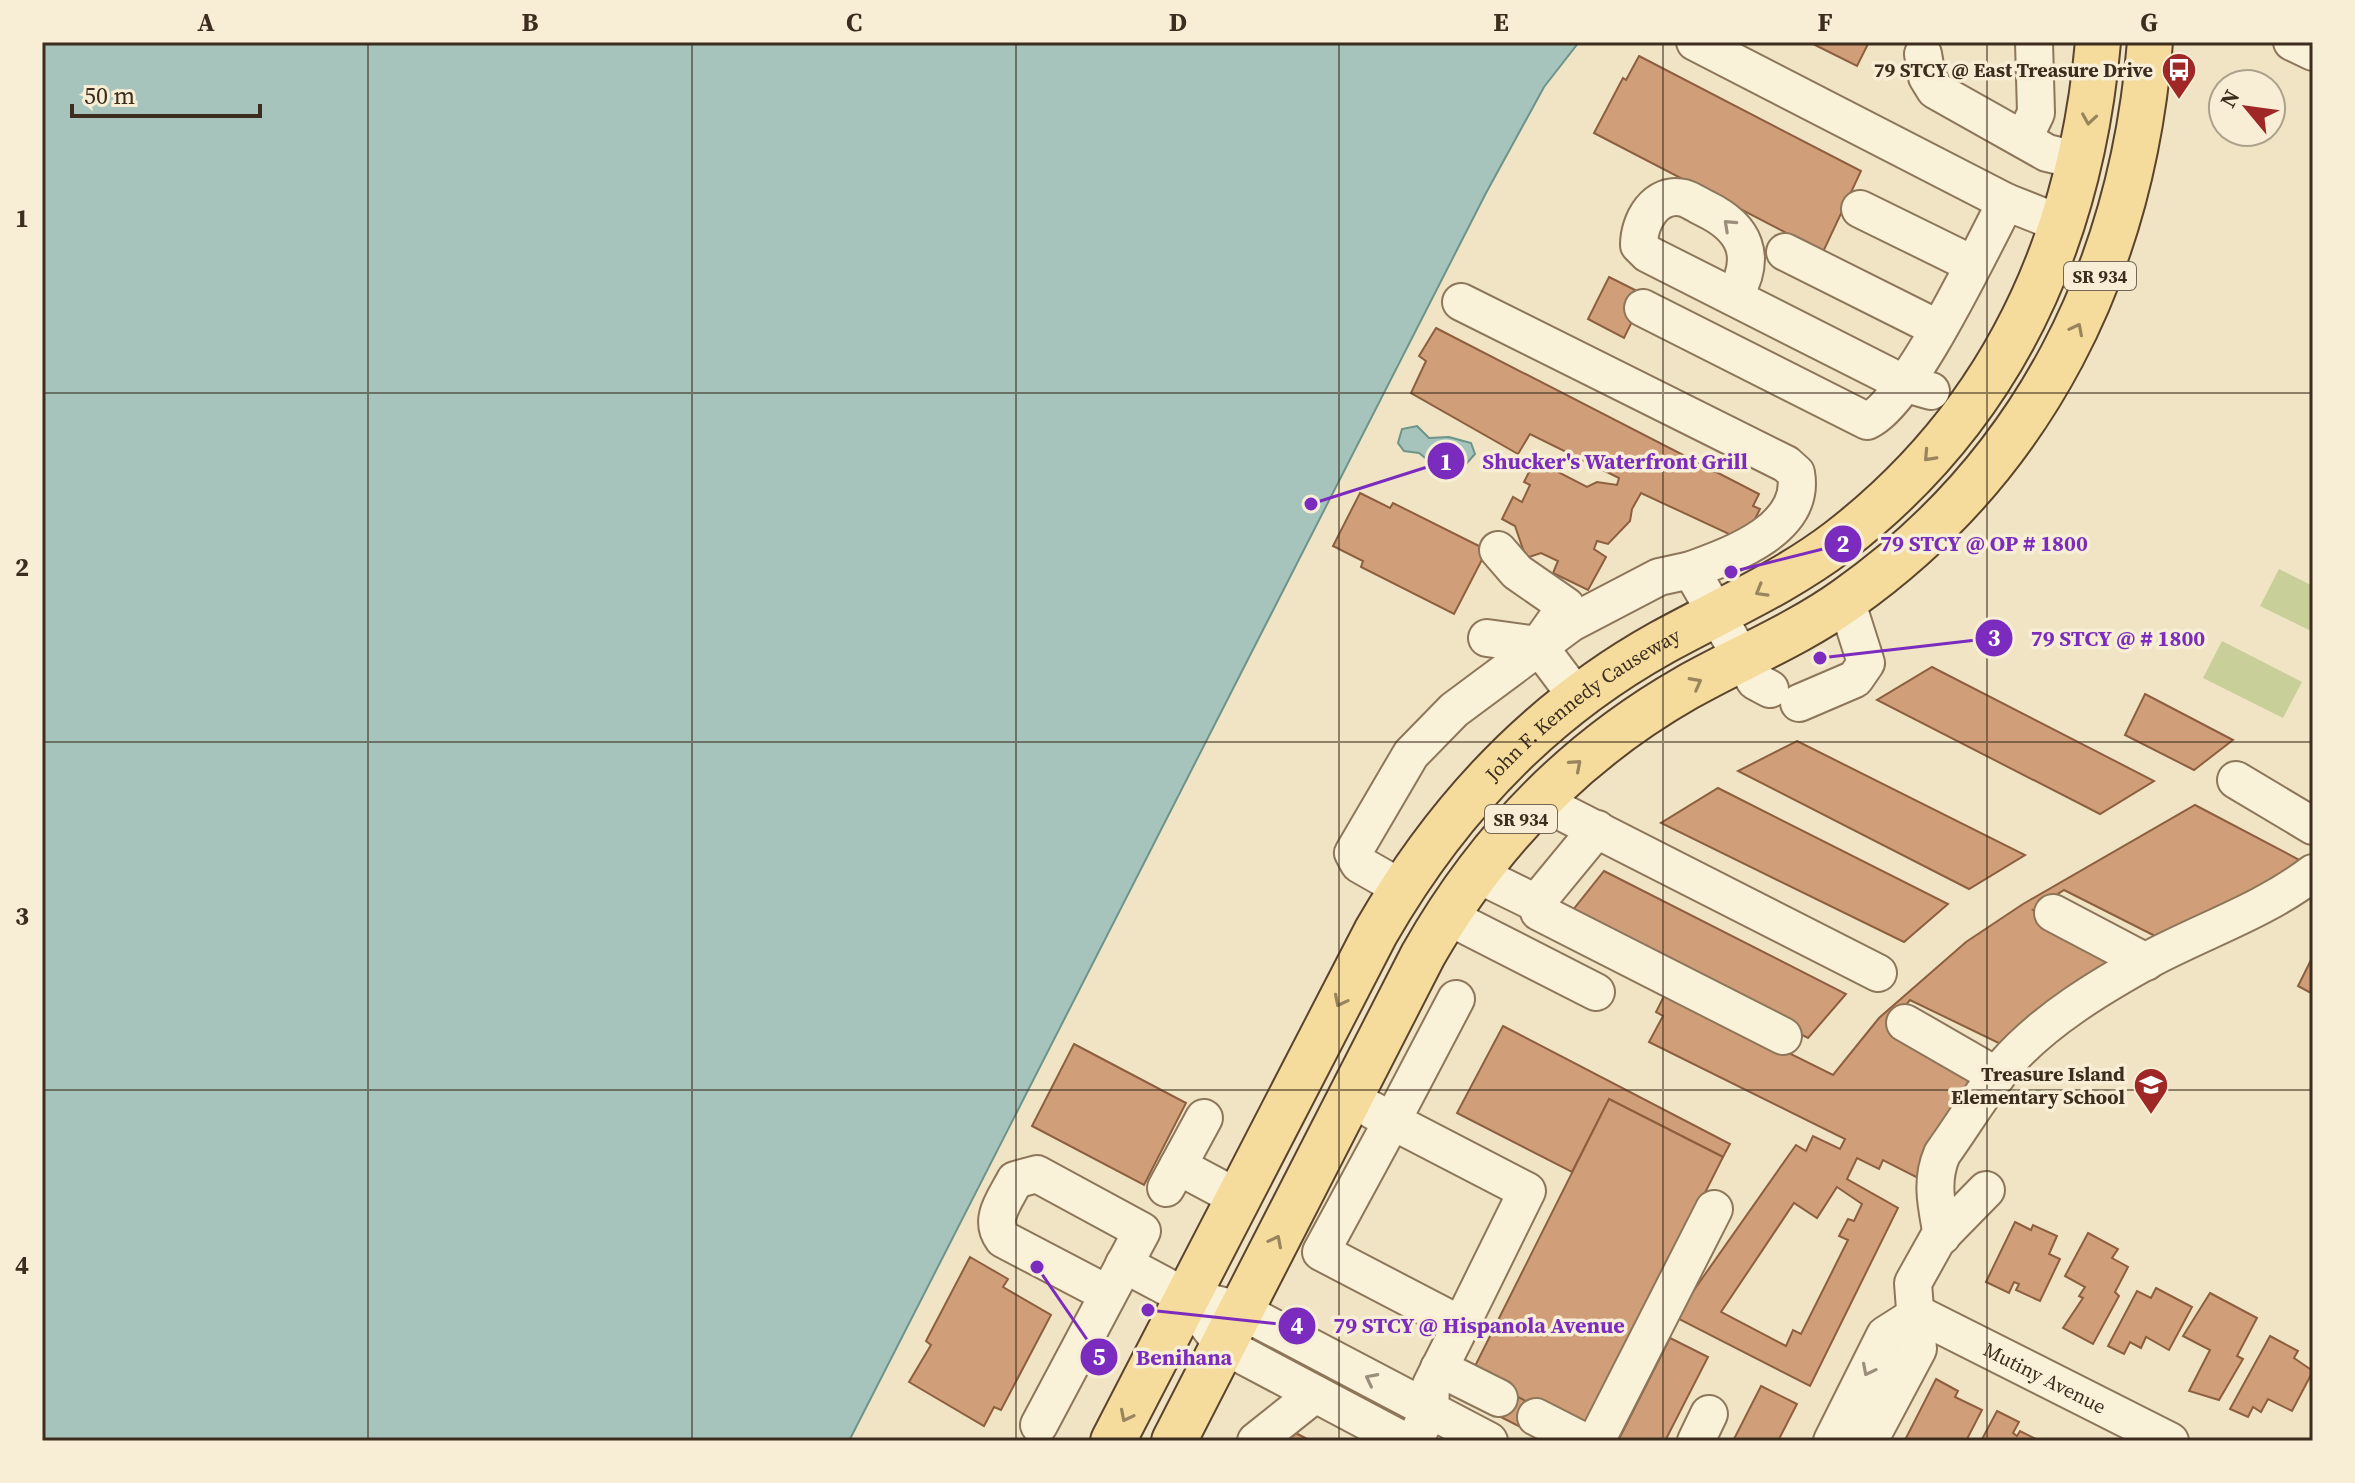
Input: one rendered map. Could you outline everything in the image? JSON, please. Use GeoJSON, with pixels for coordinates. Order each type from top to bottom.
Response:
{"type":"FeatureCollection","features":[{"type":"Feature","properties":{"kind":"main road","name":"John F. Kennedy Causeway"},"geometry":{"type":"LineString","coordinates":[[1113,1441],[1376,932],[1401,888],[1460,808],[1494,770],[1577,697],[1661,643],[1802,567],[1840,541],[1908,479],[1929,389],[1994,373],[2033,302],[2064,225],[2081,161],[2098,42]]}},
{"type":"Feature","properties":{"kind":"main road","name":"John F. Kennedy Causeway"},"geometry":{"type":"LineString","coordinates":[[1174,1441],[1423,955],[1445,915],[1475,873],[1538,800],[1579,762],[1650,709],[1770,684],[1846,600],[1894,562],[1978,480],[2040,397],[2083,316],[2115,233],[2138,145],[2150,42]]}},
{"type":"Feature","properties":{"kind":"main road"},"geometry":{"type":"LineString","coordinates":[[1994,373],[2040,397]]}},
{"type":"Feature","properties":{"kind":"main road"},"geometry":{"type":"LineString","coordinates":[[1376,932],[1423,955]]}},
{"type":"Feature","properties":{"kind":"street"},"geometry":{"type":"LineString","coordinates":[[1695,42],[2006,202],[2064,225]]}},
{"type":"Feature","properties":{"kind":"street"},"geometry":{"type":"LineString","coordinates":[[2024,138],[2036,113],[2034,42]]}},
{"type":"Feature","properties":{"kind":"street"},"geometry":{"type":"LineString","coordinates":[[2292,42],[2313,52]]}},
{"type":"Feature","properties":{"kind":"street"},"geometry":{"type":"LineString","coordinates":[[1921,46],[1927,77],[1935,90],[2047,153],[2081,161]]}},
{"type":"Feature","properties":{"kind":"street"},"geometry":{"type":"LineString","coordinates":[[1929,389],[1937,328],[2006,202]]}},
{"type":"Feature","properties":{"kind":"street"},"geometry":{"type":"LineString","coordinates":[[1860,209],[1972,264]]}},
{"type":"Feature","properties":{"kind":"street"},"geometry":{"type":"LineString","coordinates":[[1785,252],[1937,328]]}},
{"type":"Feature","properties":{"kind":"street"},"geometry":{"type":"LineString","coordinates":[[1739,287],[1929,389]]}},
{"type":"Feature","properties":{"kind":"street"},"geometry":{"type":"LineString","coordinates":[[1401,888],[1353,858],[1349,836],[1433,729],[1538,645],[1659,577],[1691,570],[1744,549],[1768,534],[1788,510],[1799,488],[1796,473],[1786,464],[1461,302]]}},
{"type":"Feature","properties":{"kind":"street"},"geometry":{"type":"LineString","coordinates":[[1643,308],[1867,421],[1929,389]]}},
{"type":"Feature","properties":{"kind":"street"},"geometry":{"type":"LineString","coordinates":[[1498,550],[1517,572],[1566,606],[1538,645]]}},
{"type":"Feature","properties":{"kind":"street"},"geometry":{"type":"LineString","coordinates":[[1691,570],[1770,684],[1855,679],[1866,663],[1846,600]]}},
{"type":"Feature","properties":{"kind":"street"},"geometry":{"type":"LineString","coordinates":[[1487,638],[1538,645],[1577,697]]}},
{"type":"Feature","properties":{"kind":"street"},"geometry":{"type":"LineString","coordinates":[[2236,780],[2313,826]]}},
{"type":"Feature","properties":{"kind":"street"},"geometry":{"type":"LineString","coordinates":[[1538,800],[1878,973]]}},
{"type":"Feature","properties":{"kind":"street"},"geometry":{"type":"LineString","coordinates":[[1536,903],[1597,829]]}},
{"type":"Feature","properties":{"kind":"street"},"geometry":{"type":"LineString","coordinates":[[1475,873],[1536,903],[1539,912],[1783,1036]]}},
{"type":"Feature","properties":{"kind":"street"},"geometry":{"type":"LineString","coordinates":[[1942,1236],[1934,1188],[1942,1154],[1997,1076],[2039,1033],[2082,1000],[2146,962],[2267,906],[2313,873]]}},
{"type":"Feature","properties":{"kind":"street"},"geometry":{"type":"LineString","coordinates":[[2053,913],[2146,962]]}},
{"type":"Feature","properties":{"kind":"street"},"geometry":{"type":"LineString","coordinates":[[1445,915],[1596,992]]}},
{"type":"Feature","properties":{"kind":"street"},"geometry":{"type":"LineString","coordinates":[[1456,999],[1321,1252],[1461,1325]]}},
{"type":"Feature","properties":{"kind":"street"},"geometry":{"type":"LineString","coordinates":[[1905,1023],[1997,1076]]}},
{"type":"Feature","properties":{"kind":"street"},"geometry":{"type":"LineString","coordinates":[[1349,1099],[1527,1191],[1431,1385],[1426,1434]]}},
{"type":"Feature","properties":{"kind":"street"},"geometry":{"type":"LineString","coordinates":[[1204,1118],[1172,1177],[1238,1198]]}},
{"type":"Feature","properties":{"kind":"street"},"geometry":{"type":"LineString","coordinates":[[1869,1441],[1918,1349],[1918,1314],[1913,1283],[1942,1236],[1986,1190]]}},
{"type":"Feature","properties":{"kind":"street"},"geometry":{"type":"LineString","coordinates":[[1596,1441],[1714,1209]]}},
{"type":"Feature","properties":{"kind":"street"},"geometry":{"type":"LineString","coordinates":[[1039,1425],[1116,1279],[1186,1297],[1232,1328],[1315,1394],[1426,1434]]}},
{"type":"Feature","properties":{"kind":"street"},"geometry":{"type":"LineString","coordinates":[[1832,1441],[1885,1335],[1918,1314]]}},
{"type":"Feature","properties":{"kind":"street","name":"Mutiny Avenue"},"geometry":{"type":"LineString","coordinates":[[1918,1314],[2170,1441]]}},
{"type":"Feature","properties":{"kind":"street"},"geometry":{"type":"LineString","coordinates":[[1232,1328],[1426,1434]]}},
{"type":"Feature","properties":{"kind":"street"},"geometry":{"type":"LineString","coordinates":[[1426,1434],[1490,1393],[1439,1368]]}},
{"type":"Feature","properties":{"kind":"street"},"geometry":{"type":"LineString","coordinates":[[1256,1441],[1315,1394]]}},
{"type":"Feature","properties":{"kind":"street"},"geometry":{"type":"LineString","coordinates":[[1536,1417],[1583,1441]]}},
{"type":"Feature","properties":{"kind":"green space"},"geometry":{"type":"Polygon","coordinates":[[[2279,569],[2313,586],[2313,632],[2260,606],[2279,569]]]}},
{"type":"Feature","properties":{"kind":"green space"},"geometry":{"type":"Polygon","coordinates":[[[2222,641],[2302,682],[2283,718],[2203,678],[2222,641]]]}},
{"type":"Feature","properties":{"kind":"water"},"geometry":{"type":"Polygon","coordinates":[[[42,42],[1579,42],[1544,87],[1486,193],[849,1441],[42,1441],[42,42]]]}},
{"type":"Feature","properties":{"kind":"water"},"geometry":{"type":"Polygon","coordinates":[[[1417,426],[1429,438],[1449,437],[1471,443],[1475,454],[1466,464],[1439,469],[1419,453],[1404,451],[1398,443],[1402,429],[1417,426]]]}},
{"type":"Feature","properties":{"kind":"building"},"geometry":{"type":"Polygon","coordinates":[[[1809,42],[1869,42],[1857,66],[1809,42]]]}},
{"type":"Feature","properties":{"kind":"building"},"geometry":{"type":"Polygon","coordinates":[[[1639,56],[1861,171],[1823,252],[1594,133],[1623,78],[1626,80],[1639,56]]]}},
{"type":"Feature","properties":{"kind":"building"},"geometry":{"type":"Polygon","coordinates":[[[1609,277],[1645,295],[1624,338],[1588,319],[1609,277]]]}},
{"type":"Feature","properties":{"kind":"building"},"geometry":{"type":"Polygon","coordinates":[[[1436,328],[1759,494],[1753,506],[1760,509],[1744,541],[1641,493],[1632,509],[1630,521],[1608,544],[1597,541],[1594,549],[1606,557],[1588,590],[1553,573],[1558,561],[1541,553],[1526,558],[1515,526],[1502,519],[1513,497],[1522,502],[1530,485],[1524,482],[1535,460],[1587,487],[1597,482],[1617,485],[1619,478],[1530,434],[1518,454],[1411,393],[1426,361],[1419,356],[1436,328]]]}},
{"type":"Feature","properties":{"kind":"building"},"geometry":{"type":"Polygon","coordinates":[[[1360,493],[1390,508],[1393,503],[1487,550],[1454,614],[1361,567],[1363,561],[1333,546],[1360,493]]]}},
{"type":"Feature","properties":{"kind":"building"},"geometry":{"type":"Polygon","coordinates":[[[1932,667],[2154,781],[2100,814],[1877,700],[1932,667]]]}},
{"type":"Feature","properties":{"kind":"building"},"geometry":{"type":"Polygon","coordinates":[[[2145,694],[2233,740],[2194,770],[2125,735],[2145,694]]]}},
{"type":"Feature","properties":{"kind":"building"},"geometry":{"type":"Polygon","coordinates":[[[1797,741],[2025,855],[1969,889],[1738,771],[1797,741]]]}},
{"type":"Feature","properties":{"kind":"building"},"geometry":{"type":"Polygon","coordinates":[[[1718,788],[1948,904],[1904,942],[1661,823],[1718,788]]]}},
{"type":"Feature","properties":{"kind":"building"},"geometry":{"type":"Polygon","coordinates":[[[2195,805],[2307,864],[2167,942],[2064,890],[2033,910],[2128,959],[2007,1047],[1910,1000],[1889,1025],[1983,1073],[1918,1178],[1883,1160],[1879,1169],[1857,1158],[1847,1179],[1898,1208],[1810,1386],[1675,1317],[1796,1145],[1806,1151],[1813,1136],[1840,1149],[1845,1139],[1649,1042],[1663,1016],[1656,1012],[1666,992],[1833,1075],[1879,1018],[1966,942],[2023,904],[2195,805]],[[1837,1187],[1817,1218],[1794,1203],[1721,1312],[1786,1346],[1793,1330],[1801,1334],[1848,1240],[1839,1236],[1848,1219],[1854,1221],[1862,1204],[1837,1187]]]}},
{"type":"Feature","properties":{"kind":"building"},"geometry":{"type":"Polygon","coordinates":[[[1604,871],[1846,994],[1808,1038],[1569,915],[1604,871]]]}},
{"type":"Feature","properties":{"kind":"building"},"geometry":{"type":"Polygon","coordinates":[[[2313,956],[2313,994],[2298,986],[2313,956]]]}},
{"type":"Feature","properties":{"kind":"building"},"geometry":{"type":"Polygon","coordinates":[[[1503,1026],[1730,1144],[1723,1157],[1609,1099],[1572,1172],[1457,1113],[1503,1026]]]}},
{"type":"Feature","properties":{"kind":"building"},"geometry":{"type":"Polygon","coordinates":[[[1074,1044],[1186,1103],[1144,1185],[1032,1126],[1074,1044]]]}},
{"type":"Feature","properties":{"kind":"building"},"geometry":{"type":"Polygon","coordinates":[[[1609,1099],[1723,1157],[1585,1431],[1471,1374],[1609,1099]]]}},
{"type":"Feature","properties":{"kind":"building"},"geometry":{"type":"Polygon","coordinates":[[[2015,1222],[2031,1230],[2033,1225],[2057,1236],[2049,1254],[2060,1259],[2040,1301],[2016,1290],[2019,1284],[2014,1282],[2009,1293],[1986,1282],[2015,1222]]]}},
{"type":"Feature","properties":{"kind":"building"},"geometry":{"type":"Polygon","coordinates":[[[2088,1233],[2118,1249],[2112,1258],[2128,1267],[2115,1292],[2119,1296],[2093,1344],[2063,1328],[2083,1298],[2079,1296],[2085,1287],[2065,1276],[2088,1233]]]}},
{"type":"Feature","properties":{"kind":"building"},"geometry":{"type":"Polygon","coordinates":[[[970,1257],[1008,1279],[1003,1287],[1051,1315],[1001,1410],[994,1407],[984,1426],[909,1382],[931,1345],[926,1341],[970,1257]]]}},
{"type":"Feature","properties":{"kind":"building"},"geometry":{"type":"Polygon","coordinates":[[[2156,1288],[2192,1307],[2169,1350],[2146,1337],[2141,1348],[2130,1342],[2124,1354],[2108,1346],[2137,1291],[2151,1298],[2156,1288]]]}},
{"type":"Feature","properties":{"kind":"building"},"geometry":{"type":"Polygon","coordinates":[[[2210,1293],[2257,1318],[2237,1356],[2243,1359],[2219,1400],[2189,1391],[2210,1350],[2183,1336],[2210,1293]]]}},
{"type":"Feature","properties":{"kind":"building"},"geometry":{"type":"Polygon","coordinates":[[[2270,1336],[2298,1351],[2294,1358],[2313,1371],[2292,1411],[2268,1399],[2261,1412],[2253,1407],[2248,1417],[2230,1409],[2270,1336]]]}},
{"type":"Feature","properties":{"kind":"building"},"geometry":{"type":"Polygon","coordinates":[[[1670,1338],[1708,1357],[1665,1441],[1618,1441],[1670,1338]]]}},
{"type":"Feature","properties":{"kind":"building"},"geometry":{"type":"Polygon","coordinates":[[[1936,1379],[1958,1391],[1955,1397],[1982,1410],[1966,1441],[1905,1440],[1936,1379]]]}},
{"type":"Feature","properties":{"kind":"building"},"geometry":{"type":"Polygon","coordinates":[[[1761,1386],[1797,1404],[1778,1441],[1733,1441],[1761,1386]]]}},
{"type":"Feature","properties":{"kind":"building"},"geometry":{"type":"Polygon","coordinates":[[[1505,1390],[1539,1408],[1528,1431],[1493,1413],[1505,1390]]]}},
{"type":"Feature","properties":{"kind":"building"},"geometry":{"type":"Polygon","coordinates":[[[1997,1411],[2019,1422],[2013,1433],[2017,1436],[2020,1431],[2040,1441],[1981,1441],[1997,1411]]]}},
{"type":"Feature","properties":{"kind":"building"},"geometry":{"type":"Polygon","coordinates":[[[1290,1430],[1311,1441],[1284,1441],[1290,1430]]]}},
{"type":"Feature","properties":{"kind":"place","name":"79 STCY @ East Treasure Drive"},"geometry":{"type":"Point","coordinates":[2179,101]}},
{"type":"Feature","properties":{"kind":"place","name":"Shucker's Waterfront Grill"},"geometry":{"type":"Point","coordinates":[1311,504]}},
{"type":"Feature","properties":{"kind":"place","name":"79 STCY @ OP # 1800"},"geometry":{"type":"Point","coordinates":[1731,572]}},
{"type":"Feature","properties":{"kind":"place","name":"79 STCY @ # 1800"},"geometry":{"type":"Point","coordinates":[1820,658]}},
{"type":"Feature","properties":{"kind":"place","name":"Treasure Island Elementary School"},"geometry":{"type":"Point","coordinates":[2151,1116]}},
{"type":"Feature","properties":{"kind":"place","name":"Benihana"},"geometry":{"type":"Point","coordinates":[1037,1267]}},
{"type":"Feature","properties":{"kind":"place","name":"79 STCY @ Hispanola Avenue"},"geometry":{"type":"Point","coordinates":[1148,1310]}}]}
